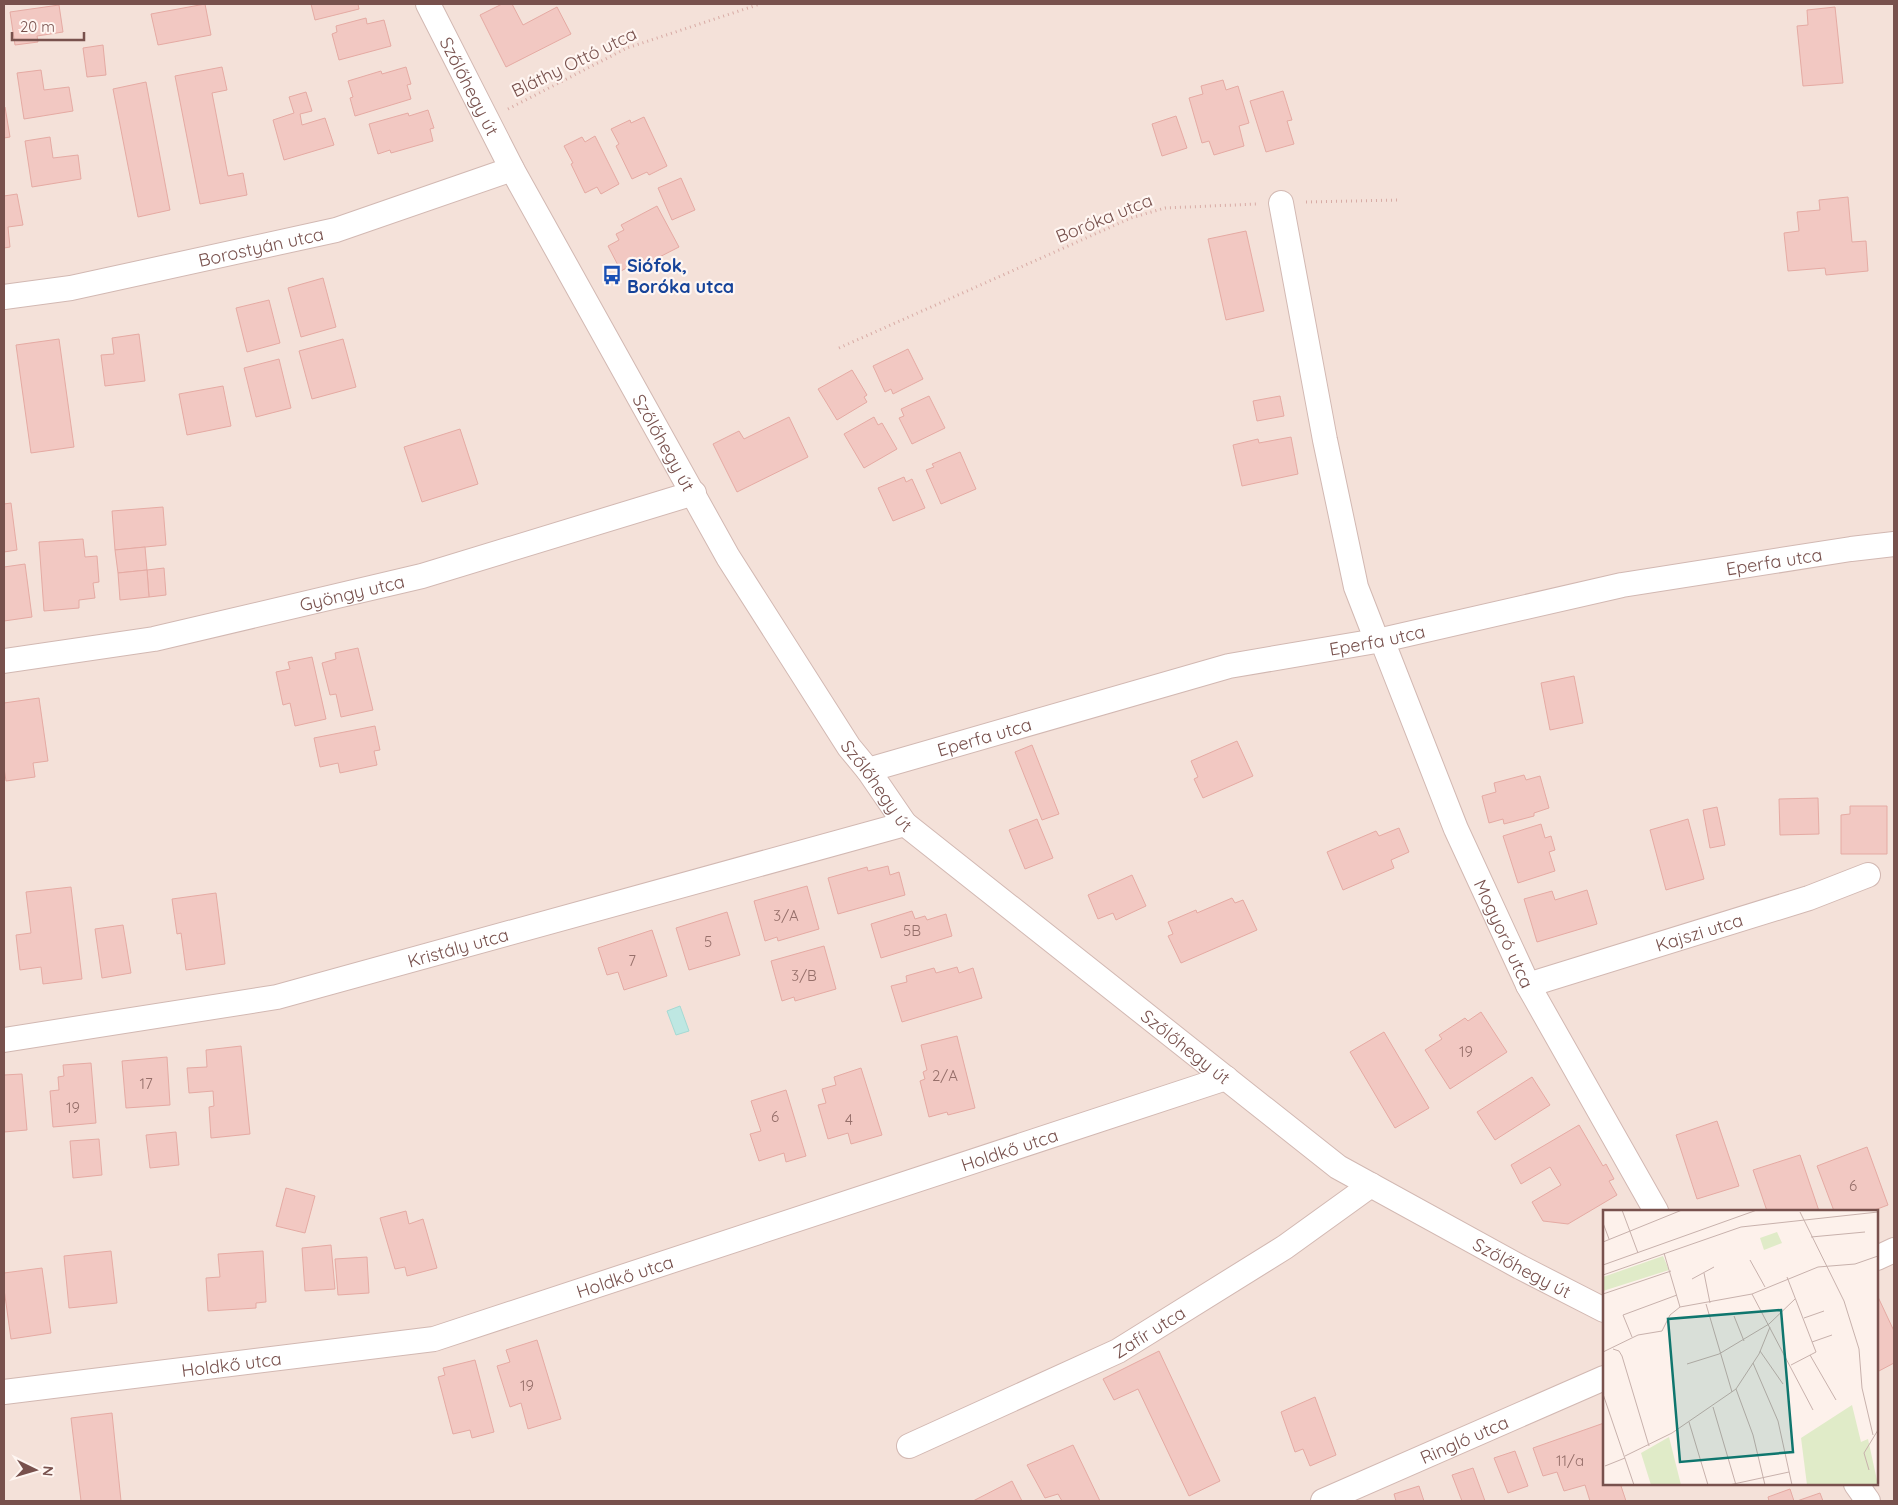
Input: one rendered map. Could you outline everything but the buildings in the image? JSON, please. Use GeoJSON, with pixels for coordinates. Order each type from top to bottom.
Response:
{"type":"FeatureCollection","features":[{"type":"Feature","properties":{"kind":"street","name":"Szőlőhegy út"},"geometry":{"type":"LineString","coordinates":[[428,4],[512,169],[728,557],[849,747],[868,770],[905,824],[1338,1167],[1520,1267],[1603,1309]]}},
{"type":"Feature","properties":{"kind":"street","name":"Borostyán utca"},"geometry":{"type":"LineString","coordinates":[[4,297],[71,288],[336,230],[512,169]]}},
{"type":"Feature","properties":{"kind":"street","name":"Mogyoró utca"},"geometry":{"type":"LineString","coordinates":[[1281,203],[1325,440],[1356,587],[1380,641],[1456,829],[1528,984],[1655,1210]]}},
{"type":"Feature","properties":{"kind":"street","name":"Gyöngy utca"},"geometry":{"type":"LineString","coordinates":[[4,661],[154,639],[412,578],[694,493]]}},
{"type":"Feature","properties":{"kind":"street","name":"Eperfa utca"},"geometry":{"type":"LineString","coordinates":[[868,770],[1229,666],[1380,641],[1622,585],[1850,549],[1894,544]]}},
{"type":"Feature","properties":{"kind":"street","name":"Kristály utca"},"geometry":{"type":"LineString","coordinates":[[4,1040],[277,997],[905,824]]}},
{"type":"Feature","properties":{"kind":"street","name":"Kajszi utca"},"geometry":{"type":"LineString","coordinates":[[1528,984],[1809,898],[1868,875]]}},
{"type":"Feature","properties":{"kind":"street","name":"Holdkő utca"},"geometry":{"type":"LineString","coordinates":[[4,1392],[434,1338],[1226,1078]]}},
{"type":"Feature","properties":{"kind":"street","name":"Zafír utca"},"geometry":{"type":"LineString","coordinates":[[909,1446],[1118,1351],[1284,1247],[1371,1186]]}},
{"type":"Feature","properties":{"kind":"street"},"geometry":{"type":"LineString","coordinates":[[1878,1258],[1894,1250]]}},
{"type":"Feature","properties":{"kind":"street","name":"Ringló utca"},"geometry":{"type":"LineString","coordinates":[[1323,1501],[1603,1378]]}},
{"type":"Feature","properties":{"kind":"street"},"geometry":{"type":"LineString","coordinates":[[1857,1485],[1868,1501]]}},
{"type":"Feature","properties":{"kind":"path","name":"Bláthy Ottó utca"},"geometry":{"type":"LineString","coordinates":[[487,120],[627,48],[760,4]]}},
{"type":"Feature","properties":{"kind":"path","name":"Boróka utca"},"geometry":{"type":"LineString","coordinates":[[839,348],[1131,218],[1165,208],[1399,200]]}},
{"type":"Feature","properties":{"kind":"shaded area"},"geometry":{"type":"Polygon","coordinates":[[[4,4],[1894,4],[1894,1501],[4,1501],[4,4]]]}},
{"type":"Feature","properties":{"kind":"water"},"geometry":{"type":"Polygon","coordinates":[[[680,1006],[689,1031],[676,1035],[667,1011],[680,1006]]]}},
{"type":"Feature","properties":{"kind":"place","name":"Siófok, Boróka utca"},"geometry":{"type":"Point","coordinates":[612,275]}}]}
